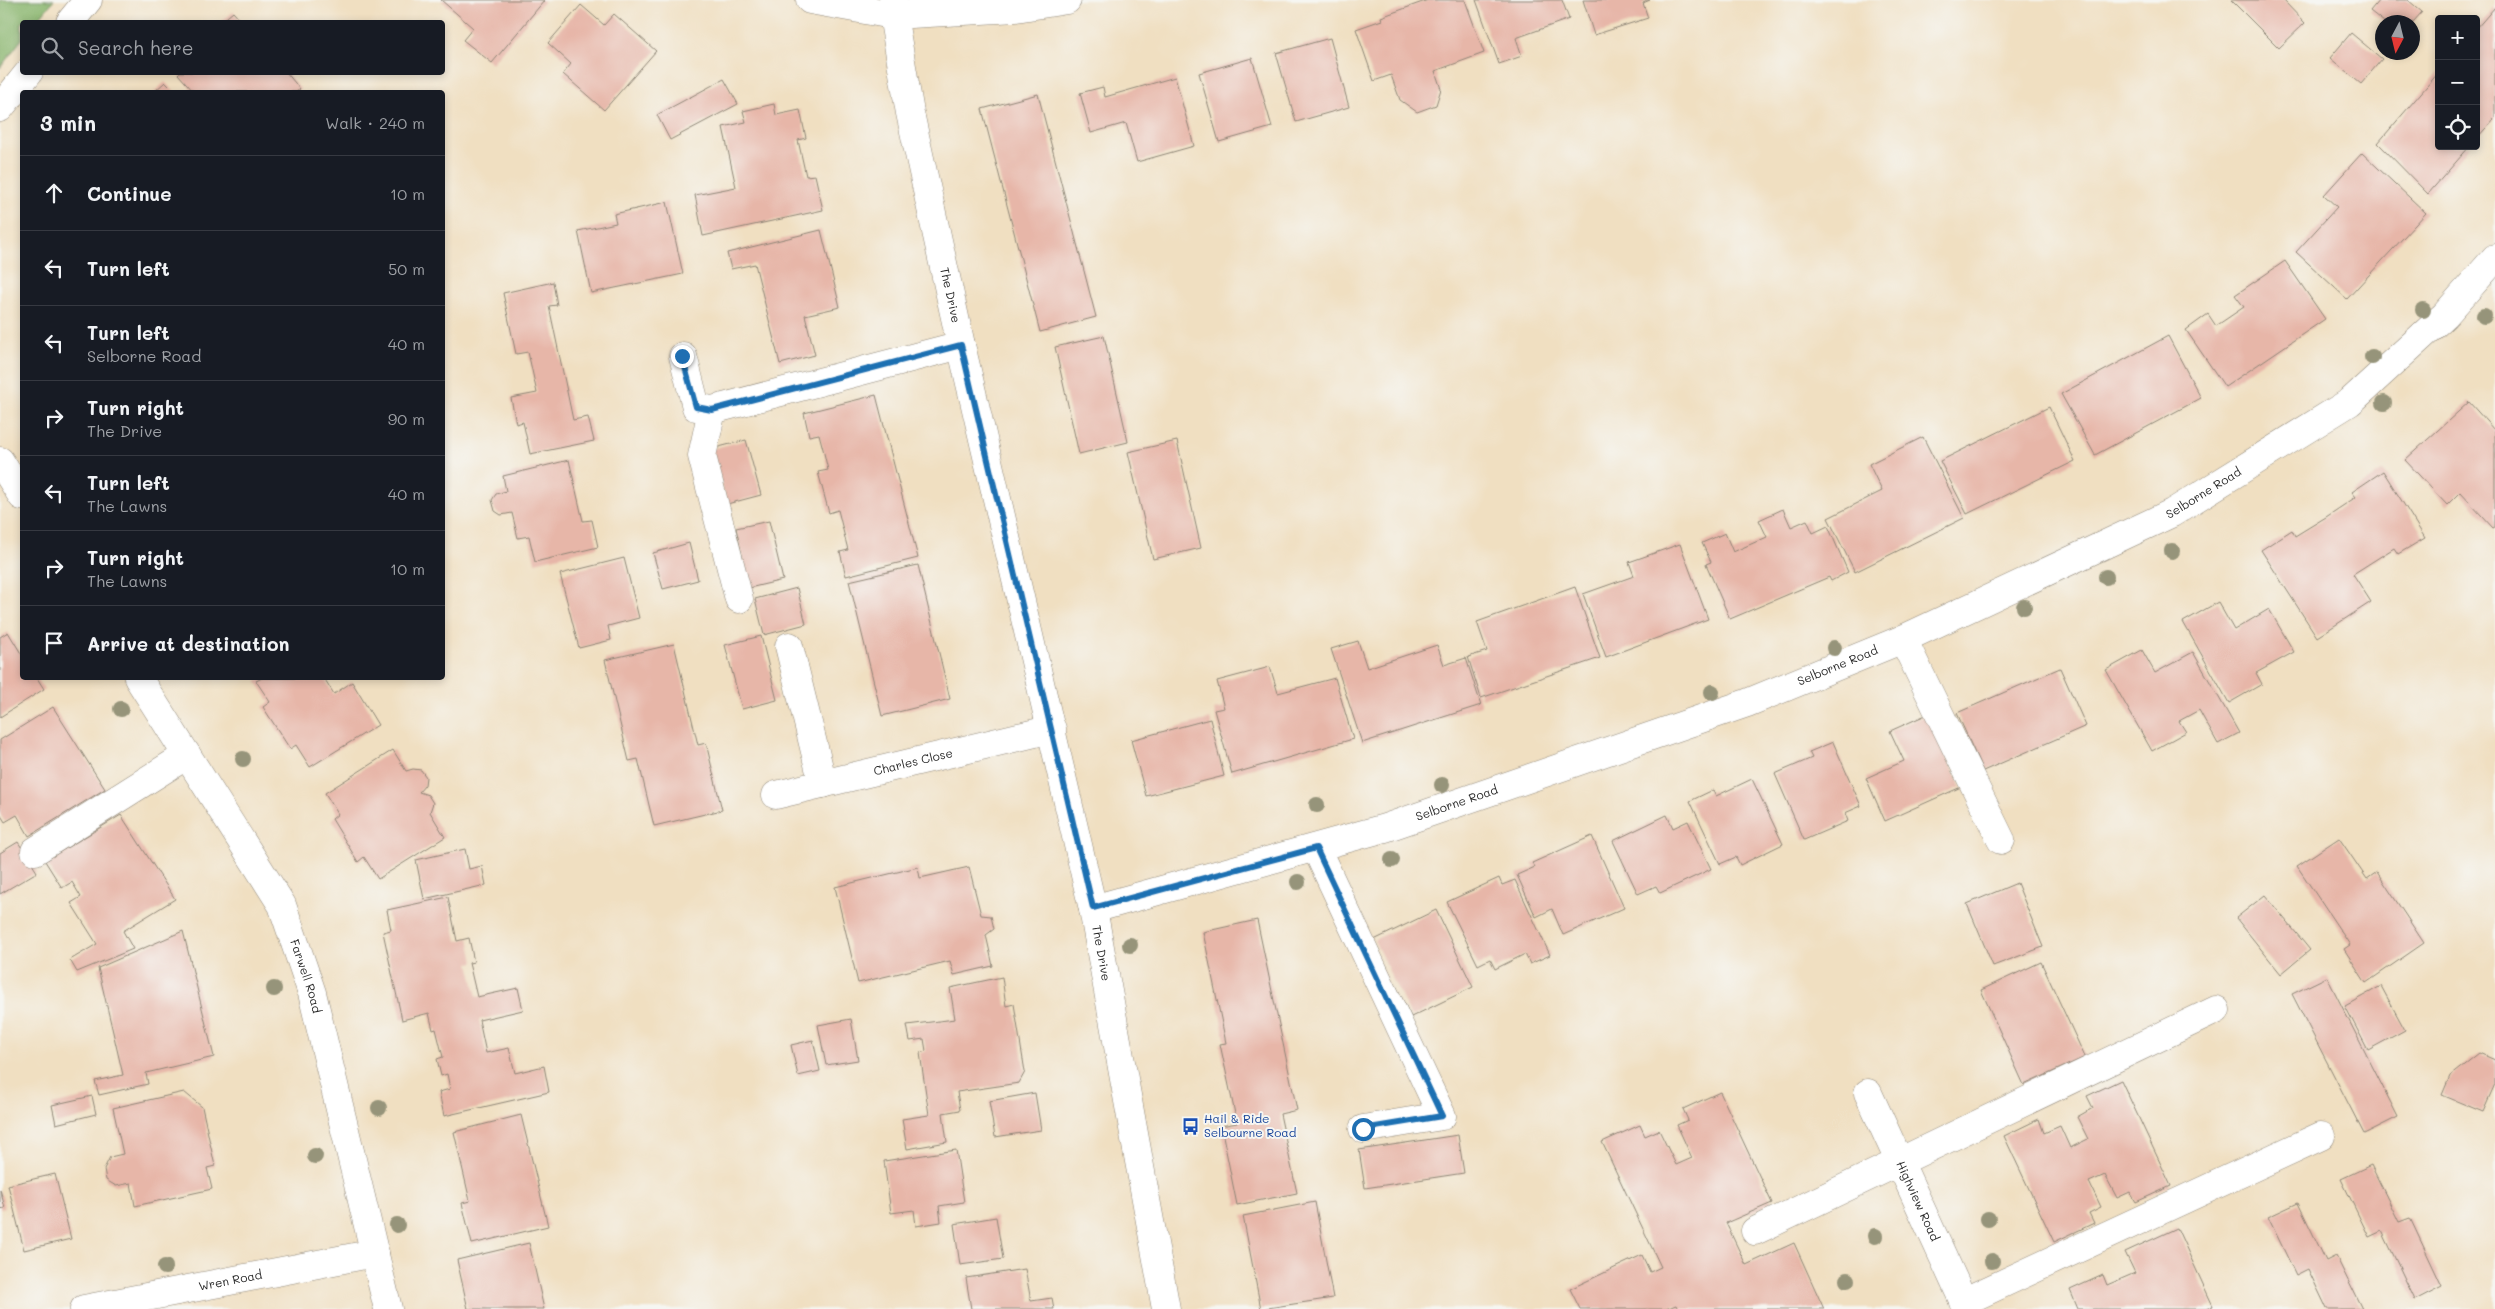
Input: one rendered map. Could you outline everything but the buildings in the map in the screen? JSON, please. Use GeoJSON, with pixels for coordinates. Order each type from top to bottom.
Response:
{"type":"FeatureCollection","features":[{"type":"Feature","properties":{"kind":"street"},"geometry":{"type":"LineString","coordinates":[[72,20],[88,0]]}},
{"type":"Feature","properties":{"kind":"street"},"geometry":{"type":"LineString","coordinates":[[810,0],[893,7],[1016,8],[1067,0]]}},
{"type":"Feature","properties":{"kind":"street","name":"The Drive"},"geometry":{"type":"LineString","coordinates":[[893,7],[910,113],[961,345],[1093,908],[1166,1309]]}},
{"type":"Feature","properties":{"kind":"street"},"geometry":{"type":"LineString","coordinates":[[0,108],[27,75]]}},
{"type":"Feature","properties":{"kind":"street","name":"Selborne Road"},"geometry":{"type":"LineString","coordinates":[[1093,908],[1385,828],[1746,703],[1903,639],[2172,513],[2350,402],[2445,315],[2495,258]]}},
{"type":"Feature","properties":{"kind":"street"},"geometry":{"type":"LineString","coordinates":[[682,356],[696,407],[712,410],[961,345]]}},
{"type":"Feature","properties":{"kind":"street"},"geometry":{"type":"LineString","coordinates":[[712,410],[702,456],[739,599]]}},
{"type":"Feature","properties":{"kind":"street"},"geometry":{"type":"LineString","coordinates":[[0,461],[20,493]]}},
{"type":"Feature","properties":{"kind":"street"},"geometry":{"type":"LineString","coordinates":[[1903,639],[2000,840]]}},
{"type":"Feature","properties":{"kind":"street"},"geometry":{"type":"LineString","coordinates":[[789,646],[823,784]]}},
{"type":"Feature","properties":{"kind":"street","name":"Farwell Road"},"geometry":{"type":"LineString","coordinates":[[139,680],[282,905],[312,992],[388,1309]]}},
{"type":"Feature","properties":{"kind":"street","name":"Charles Close"},"geometry":{"type":"LineString","coordinates":[[776,796],[1052,729]]}},
{"type":"Feature","properties":{"kind":"street"},"geometry":{"type":"LineString","coordinates":[[35,851],[187,755]]}},
{"type":"Feature","properties":{"kind":"street"},"geometry":{"type":"LineString","coordinates":[[1316,848],[1442,1116],[1363,1129]]}},
{"type":"Feature","properties":{"kind":"street"},"geometry":{"type":"LineString","coordinates":[[1755,1231],[2216,1010]]}},
{"type":"Feature","properties":{"kind":"street","name":"Highview Road"},"geometry":{"type":"LineString","coordinates":[[1868,1092],[1965,1306]]}},
{"type":"Feature","properties":{"kind":"street"},"geometry":{"type":"LineString","coordinates":[[1965,1306],[2321,1136]]}},
{"type":"Feature","properties":{"kind":"street","name":"Wren Road"},"geometry":{"type":"LineString","coordinates":[[84,1309],[376,1253]]}},
{"type":"Feature","properties":{"kind":"green space"},"geometry":{"type":"Polygon","coordinates":[[[0,0],[54,0],[38,20],[20,20],[20,42],[0,68],[0,0]]]}},
{"type":"Feature","properties":{"kind":"place","name":"Hail & Ride Selbourne Road"},"geometry":{"type":"Point","coordinates":[1190,1126]}},
{"type":"Feature","properties":{"kind":"route"},"geometry":{"type":"LineString","coordinates":[[682,356],[696,407],[712,410],[961,345],[1093,908],[1316,848],[1442,1116],[1363,1129]]}}]}
